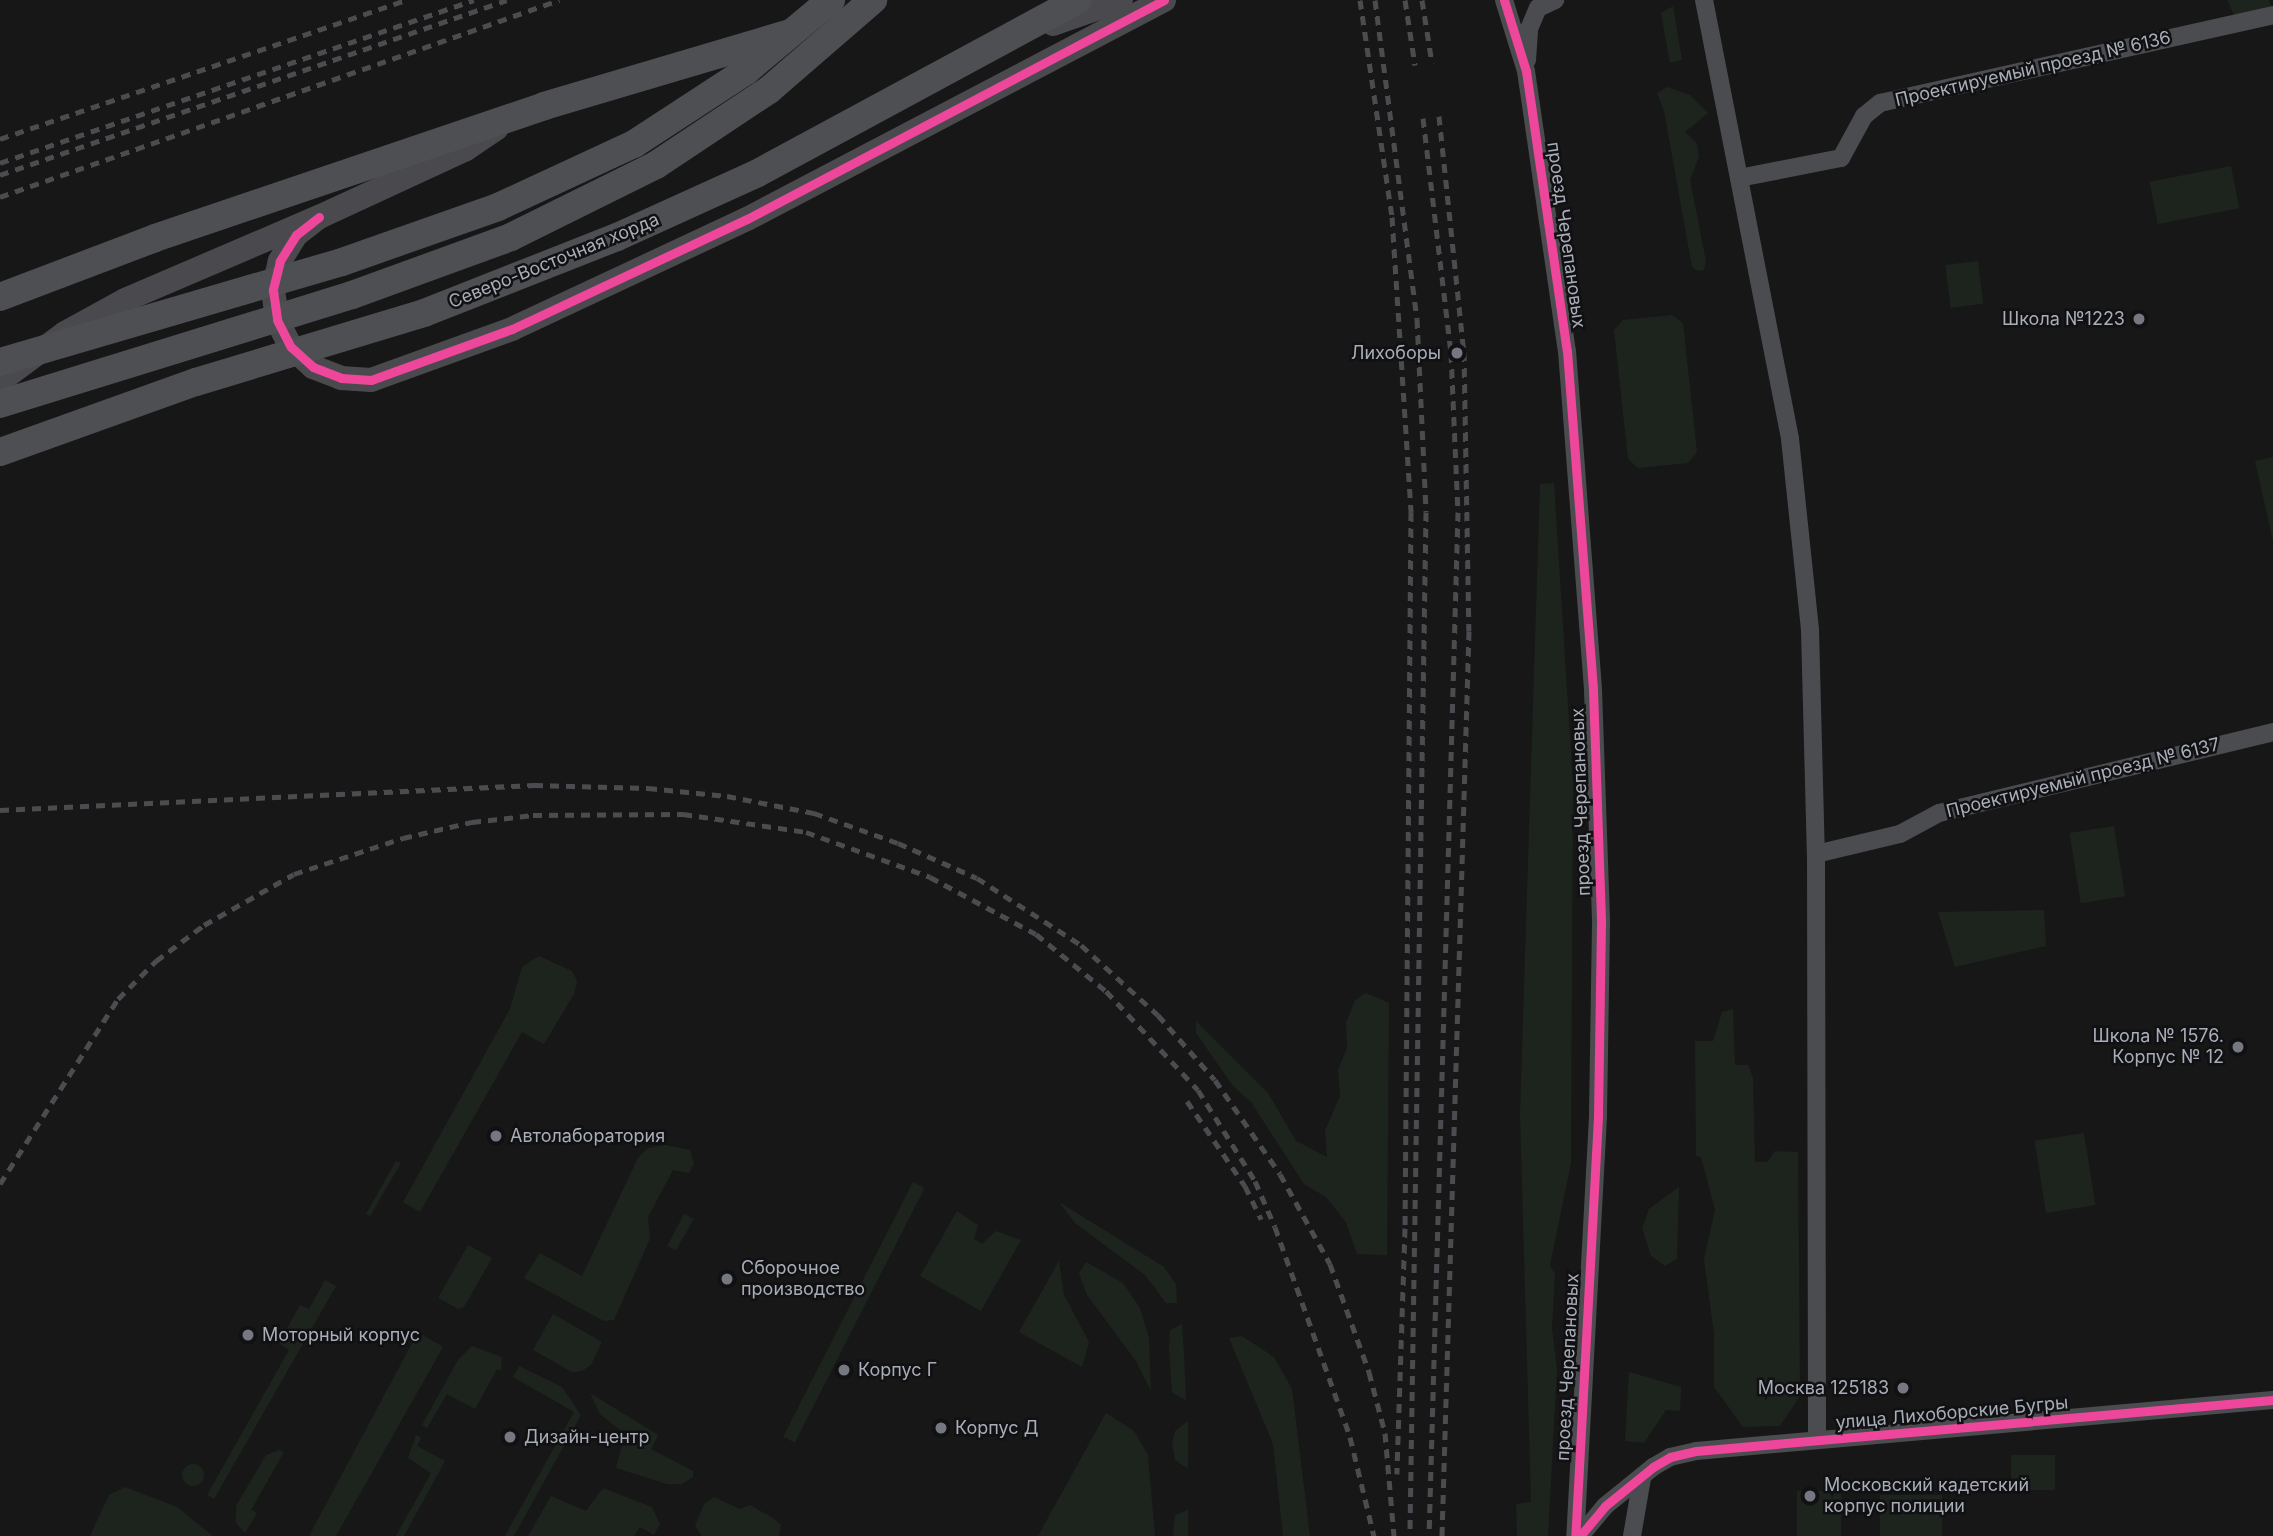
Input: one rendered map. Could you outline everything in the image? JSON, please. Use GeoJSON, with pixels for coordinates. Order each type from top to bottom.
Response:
{"type":"FeatureCollection","features":[{"type":"Feature","properties":{"kind":"main road"},"geometry":{"type":"LineString","coordinates":[[0,362],[342,262],[498,207],[634,144],[746,71],[831,0]]}},
{"type":"Feature","properties":{"kind":"main road"},"geometry":{"type":"LineString","coordinates":[[0,404],[352,295],[511,237],[656,165],[769,90],[873,0]]}},
{"type":"Feature","properties":{"kind":"main road"},"geometry":{"type":"LineString","coordinates":[[0,297],[155,238],[513,117],[727,55],[885,0]]}},
{"type":"Feature","properties":{"kind":"main road","name":"Северо-Восточная хорда"},"geometry":{"type":"LineString","coordinates":[[0,452],[196,382],[424,313],[617,237],[756,174],[1077,0]]}},
{"type":"Feature","properties":{"kind":"street"},"geometry":{"type":"LineString","coordinates":[[986,48],[1121,0]]}},
{"type":"Feature","properties":{"kind":"street"},"geometry":{"type":"LineString","coordinates":[[319,217],[296,235],[279,261],[273,290],[277,320],[291,347],[313,367],[341,378],[371,380],[512,329],[747,219],[1164,0]]}},
{"type":"Feature","properties":{"kind":"street"},"geometry":{"type":"LineString","coordinates":[[1504,0],[1526,71]]}},
{"type":"Feature","properties":{"kind":"street"},"geometry":{"type":"LineString","coordinates":[[1526,71],[1529,29],[1538,8],[1555,0]]}},
{"type":"Feature","properties":{"kind":"street"},"geometry":{"type":"LineString","coordinates":[[1704,0],[1787,427],[1810,630],[1816,854],[1817,1440]]}},
{"type":"Feature","properties":{"kind":"street","name":"Проектируемый проезд № 6136"},"geometry":{"type":"LineString","coordinates":[[1739,178],[1841,158],[1864,116],[1880,103],[2273,15]]}},
{"type":"Feature","properties":{"kind":"street","name":"проезд Черепановых"},"geometry":{"type":"LineString","coordinates":[[1526,71],[1555,255],[1578,456],[1600,896],[1598,1117],[1578,1536]]}},
{"type":"Feature","properties":{"kind":"street"},"geometry":{"type":"LineString","coordinates":[[0,381],[65,333],[125,300],[319,217],[466,149],[513,117]]}},
{"type":"Feature","properties":{"kind":"street","name":"Проектируемый проезд № 6137"},"geometry":{"type":"LineString","coordinates":[[1816,854],[1899,834],[1939,813],[2273,732]]}},
{"type":"Feature","properties":{"kind":"street","name":"улица Лихоборские Бугры"},"geometry":{"type":"LineString","coordinates":[[1578,1536],[1605,1506],[1670,1457],[1817,1440],[2273,1400]]}},
{"type":"Feature","properties":{"kind":"street"},"geometry":{"type":"LineString","coordinates":[[1632,1536],[1642,1478]]}},
{"type":"Feature","properties":{"kind":"shaded area"},"geometry":{"type":"Polygon","coordinates":[[[2227,0],[2269,0],[2271,7],[2234,15],[2227,0]]]}},
{"type":"Feature","properties":{"kind":"shaded area"},"geometry":{"type":"Polygon","coordinates":[[[1673,6],[1682,60],[1670,63],[1661,13],[1673,6]]]}},
{"type":"Feature","properties":{"kind":"shaded area"},"geometry":{"type":"Polygon","coordinates":[[[1667,87],[1690,95],[1708,113],[1685,132],[1697,144],[1699,156],[1690,180],[1706,261],[1704,270],[1698,271],[1692,267],[1664,111],[1657,93],[1667,87]]]}},
{"type":"Feature","properties":{"kind":"shaded area"},"geometry":{"type":"Polygon","coordinates":[[[2231,166],[2239,208],[2158,224],[2150,182],[2231,166]]]}},
{"type":"Feature","properties":{"kind":"shaded area"},"geometry":{"type":"Polygon","coordinates":[[[1978,261],[1983,304],[1950,308],[1945,265],[1978,261]]]}},
{"type":"Feature","properties":{"kind":"shaded area"},"geometry":{"type":"Polygon","coordinates":[[[1672,315],[1683,323],[1697,452],[1688,463],[1638,468],[1628,459],[1614,330],[1623,320],[1672,315]]]}},
{"type":"Feature","properties":{"kind":"shaded area"},"geometry":{"type":"Polygon","coordinates":[[[2273,457],[2273,541],[2255,461],[2273,457]]]}},
{"type":"Feature","properties":{"kind":"shaded area"},"geometry":{"type":"Polygon","coordinates":[[[1554,483],[1573,785],[1571,1163],[1550,1265],[1555,1274],[1552,1328],[1557,1370],[1548,1536],[1517,1536],[1516,1504],[1531,1502],[1520,1114],[1540,484],[1554,483]]]}},
{"type":"Feature","properties":{"kind":"shaded area"},"geometry":{"type":"Polygon","coordinates":[[[2114,826],[2125,896],[2081,903],[2070,833],[2114,826]]]}},
{"type":"Feature","properties":{"kind":"shaded area"},"geometry":{"type":"Polygon","coordinates":[[[2044,910],[2046,946],[1955,967],[1938,912],[2044,910]]]}},
{"type":"Feature","properties":{"kind":"shaded area"},"geometry":{"type":"Polygon","coordinates":[[[539,956],[572,971],[577,981],[574,994],[544,1044],[522,1032],[420,1212],[403,1202],[510,1009],[522,967],[539,956]]]}},
{"type":"Feature","properties":{"kind":"shaded area"},"geometry":{"type":"Polygon","coordinates":[[[1366,993],[1389,1003],[1387,1255],[1357,1254],[1346,1222],[1326,1197],[1304,1184],[1251,1102],[1233,1086],[1196,1033],[1196,1021],[1268,1093],[1296,1141],[1327,1157],[1325,1131],[1340,1096],[1338,1070],[1347,1048],[1346,1023],[1355,1000],[1366,993]]]}},
{"type":"Feature","properties":{"kind":"shaded area"},"geometry":{"type":"Polygon","coordinates":[[[1733,1009],[1735,1065],[1748,1065],[1753,1078],[1755,1162],[1767,1162],[1775,1151],[1798,1152],[1800,1396],[1780,1426],[1743,1427],[1714,1387],[1714,1334],[1704,1259],[1715,1210],[1701,1157],[1696,1156],[1695,1041],[1713,1041],[1722,1012],[1733,1009]]]}},
{"type":"Feature","properties":{"kind":"shaded area"},"geometry":{"type":"Polygon","coordinates":[[[2084,1133],[2095,1205],[2046,1213],[2035,1141],[2084,1133]]]}},
{"type":"Feature","properties":{"kind":"shaded area"},"geometry":{"type":"Polygon","coordinates":[[[665,1145],[690,1150],[694,1164],[689,1173],[673,1170],[648,1217],[650,1239],[614,1320],[604,1321],[524,1278],[540,1253],[582,1276],[638,1158],[648,1148],[665,1145]]]}},
{"type":"Feature","properties":{"kind":"shaded area"},"geometry":{"type":"Polygon","coordinates":[[[396,1161],[401,1163],[370,1216],[366,1214],[396,1161]]]}},
{"type":"Feature","properties":{"kind":"shaded area"},"geometry":{"type":"Polygon","coordinates":[[[913,1182],[925,1188],[795,1443],[783,1437],[913,1182]]]}},
{"type":"Feature","properties":{"kind":"shaded area"},"geometry":{"type":"Polygon","coordinates":[[[1679,1187],[1677,1259],[1665,1266],[1651,1256],[1642,1228],[1649,1209],[1679,1187]]]}},
{"type":"Feature","properties":{"kind":"shaded area"},"geometry":{"type":"Polygon","coordinates":[[[1059,1202],[1164,1267],[1176,1284],[1177,1303],[1166,1303],[1145,1275],[1075,1223],[1059,1202]]]}},
{"type":"Feature","properties":{"kind":"shaded area"},"geometry":{"type":"Polygon","coordinates":[[[957,1211],[978,1225],[974,1239],[982,1244],[996,1231],[1021,1240],[981,1311],[920,1276],[957,1211]]]}},
{"type":"Feature","properties":{"kind":"shaded area"},"geometry":{"type":"Polygon","coordinates":[[[684,1214],[694,1219],[676,1250],[667,1246],[684,1214]]]}},
{"type":"Feature","properties":{"kind":"shaded area"},"geometry":{"type":"Polygon","coordinates":[[[468,1245],[492,1258],[464,1307],[458,1309],[438,1298],[468,1245]]]}},
{"type":"Feature","properties":{"kind":"shaded area"},"geometry":{"type":"Polygon","coordinates":[[[1059,1261],[1064,1295],[1089,1342],[1082,1367],[1019,1332],[1059,1261]]]}},
{"type":"Feature","properties":{"kind":"shaded area"},"geometry":{"type":"Polygon","coordinates":[[[1086,1262],[1123,1283],[1140,1308],[1149,1338],[1151,1391],[1136,1361],[1087,1295],[1079,1273],[1086,1262]]]}},
{"type":"Feature","properties":{"kind":"shaded area"},"geometry":{"type":"Polygon","coordinates":[[[325,1280],[336,1286],[214,1499],[207,1495],[289,1350],[279,1343],[300,1305],[309,1309],[325,1280]]]}},
{"type":"Feature","properties":{"kind":"shaded area"},"geometry":{"type":"Polygon","coordinates":[[[553,1314],[602,1342],[591,1365],[582,1371],[572,1372],[533,1350],[553,1314]]]}},
{"type":"Feature","properties":{"kind":"shaded area"},"geometry":{"type":"Polygon","coordinates":[[[1182,1324],[1186,1400],[1172,1393],[1169,1349],[1170,1330],[1182,1324]]]}},
{"type":"Feature","properties":{"kind":"shaded area"},"geometry":{"type":"Polygon","coordinates":[[[418,1332],[443,1347],[336,1536],[309,1536],[418,1332]]]}},
{"type":"Feature","properties":{"kind":"shaded area"},"geometry":{"type":"Polygon","coordinates":[[[1242,1336],[1274,1357],[1292,1389],[1310,1536],[1283,1536],[1273,1444],[1229,1338],[1242,1336]]]}},
{"type":"Feature","properties":{"kind":"shaded area"},"geometry":{"type":"Polygon","coordinates":[[[472,1346],[502,1357],[501,1371],[497,1369],[475,1409],[447,1394],[427,1428],[422,1425],[458,1360],[472,1346]]]}},
{"type":"Feature","properties":{"kind":"shaded area"},"geometry":{"type":"Polygon","coordinates":[[[519,1366],[562,1387],[581,1415],[514,1536],[505,1536],[574,1412],[513,1377],[519,1366]]]}},
{"type":"Feature","properties":{"kind":"shaded area"},"geometry":{"type":"Polygon","coordinates":[[[1629,1372],[1681,1387],[1680,1411],[1666,1410],[1644,1443],[1625,1441],[1629,1372]]]}},
{"type":"Feature","properties":{"kind":"shaded area"},"geometry":{"type":"Polygon","coordinates":[[[590,1393],[658,1435],[651,1449],[693,1471],[693,1477],[682,1484],[667,1484],[616,1468],[625,1434],[600,1414],[590,1393]]]}},
{"type":"Feature","properties":{"kind":"shaded area"},"geometry":{"type":"Polygon","coordinates":[[[1106,1413],[1134,1431],[1148,1455],[1155,1536],[1038,1536],[1106,1413]]]}},
{"type":"Feature","properties":{"kind":"shaded area"},"geometry":{"type":"Polygon","coordinates":[[[1188,1421],[1188,1469],[1175,1460],[1172,1443],[1175,1431],[1188,1421]]]}},
{"type":"Feature","properties":{"kind":"shaded area"},"geometry":{"type":"Polygon","coordinates":[[[416,1435],[421,1438],[417,1446],[445,1461],[404,1536],[396,1536],[431,1473],[408,1458],[416,1435]]]}},
{"type":"Feature","properties":{"kind":"shaded area"},"geometry":{"type":"Polygon","coordinates":[[[279,1450],[284,1452],[251,1510],[257,1513],[245,1533],[236,1523],[236,1506],[266,1455],[279,1450]]]}},
{"type":"Feature","properties":{"kind":"shaded area"},"geometry":{"type":"Polygon","coordinates":[[[2011,1455],[2055,1455],[2055,1490],[2011,1490],[2011,1455]]]}},
{"type":"Feature","properties":{"kind":"shaded area"},"geometry":{"type":"Polygon","coordinates":[[[193,1464],[201,1467],[204,1475],[201,1483],[193,1486],[185,1483],[182,1475],[185,1467],[193,1464]]]}},
{"type":"Feature","properties":{"kind":"shaded area"},"geometry":{"type":"Polygon","coordinates":[[[125,1487],[177,1507],[213,1536],[90,1536],[109,1495],[125,1487]]]}},
{"type":"Feature","properties":{"kind":"shaded area"},"geometry":{"type":"Polygon","coordinates":[[[603,1488],[652,1507],[660,1524],[654,1535],[640,1527],[634,1536],[528,1536],[551,1496],[586,1511],[603,1488]]]}},
{"type":"Feature","properties":{"kind":"shaded area"},"geometry":{"type":"Polygon","coordinates":[[[1797,1491],[1841,1491],[1841,1536],[1797,1536],[1797,1491]]]}},
{"type":"Feature","properties":{"kind":"shaded area"},"geometry":{"type":"Polygon","coordinates":[[[1880,1495],[1942,1495],[1942,1536],[1880,1536],[1880,1495]]]}},
{"type":"Feature","properties":{"kind":"shaded area"},"geometry":{"type":"Polygon","coordinates":[[[714,1497],[740,1509],[750,1505],[773,1518],[781,1525],[779,1536],[702,1536],[695,1526],[704,1504],[714,1497]]]}},
{"type":"Feature","properties":{"kind":"shaded area"},"geometry":{"type":"Polygon","coordinates":[[[1188,1510],[1188,1536],[1173,1536],[1175,1515],[1188,1510]]]}},
{"type":"Feature","properties":{"kind":"railway"},"geometry":{"type":"LineString","coordinates":[[0,139],[407,0]]}},
{"type":"Feature","properties":{"kind":"railway"},"geometry":{"type":"LineString","coordinates":[[0,163],[474,0]]}},
{"type":"Feature","properties":{"kind":"railway"},"geometry":{"type":"LineString","coordinates":[[0,175],[507,0]]}},
{"type":"Feature","properties":{"kind":"railway"},"geometry":{"type":"LineString","coordinates":[[0,197],[559,0]]}},
{"type":"Feature","properties":{"kind":"railway"},"geometry":{"type":"LineString","coordinates":[[1360,0],[1392,217],[1411,512],[1405,1228],[1397,1474]]}},
{"type":"Feature","properties":{"kind":"railway"},"geometry":{"type":"LineString","coordinates":[[1375,0],[1417,319],[1426,512],[1410,1536]]}},
{"type":"Feature","properties":{"kind":"railway"},"geometry":{"type":"LineString","coordinates":[[1405,0],[1415,65]]}},
{"type":"Feature","properties":{"kind":"railway"},"geometry":{"type":"LineString","coordinates":[[1422,0],[1432,63]]}},
{"type":"Feature","properties":{"kind":"railway"},"geometry":{"type":"LineString","coordinates":[[1439,116],[1464,352],[1469,631],[1442,1536]]}},
{"type":"Feature","properties":{"kind":"railway"},"geometry":{"type":"LineString","coordinates":[[1423,118],[1451,353],[1458,512],[1429,1536]]}},
{"type":"Feature","properties":{"kind":"railway"},"geometry":{"type":"LineString","coordinates":[[0,810],[534,785],[648,788],[727,796],[814,813],[898,843],[977,878],[1081,945],[1158,1015],[1215,1080],[1280,1174],[1330,1264],[1369,1372],[1385,1433],[1394,1536]]}},
{"type":"Feature","properties":{"kind":"railway"},"geometry":{"type":"LineString","coordinates":[[0,1184],[118,999],[156,961],[204,925],[294,874],[403,838],[472,822],[533,815],[683,814],[806,832],[930,877],[1036,934],[1106,991],[1198,1090],[1255,1181],[1275,1227],[1350,1437],[1374,1536]]}},
{"type":"Feature","properties":{"kind":"railway"},"geometry":{"type":"LineString","coordinates":[[1187,1101],[1245,1186],[1261,1219]]}},
{"type":"Feature","properties":{"kind":"cycle path"},"geometry":{"type":"LineString","coordinates":[[319,217],[296,235],[280,261],[273,290],[277,320],[291,347],[313,367],[341,378],[371,380],[512,329],[747,219],[1164,0]]}},
{"type":"Feature","properties":{"kind":"cycle path"},"geometry":{"type":"LineString","coordinates":[[1504,0],[1526,71],[1567,351],[1593,690],[1601,924],[1598,1117],[1575,1536]]}},
{"type":"Feature","properties":{"kind":"cycle path"},"geometry":{"type":"LineString","coordinates":[[1580,1536],[1605,1506],[1653,1467],[1670,1457],[1696,1451],[2273,1400]]}},
{"type":"Feature","properties":{"kind":"place","name":"Школа №1223"},"geometry":{"type":"Point","coordinates":[2139,319]}},
{"type":"Feature","properties":{"kind":"place","name":"Лихоборы"},"geometry":{"type":"Point","coordinates":[1457,353]}},
{"type":"Feature","properties":{"kind":"place","name":"Школа № 1576. Корпус № 12"},"geometry":{"type":"Point","coordinates":[2238,1047]}},
{"type":"Feature","properties":{"kind":"place","name":"Автолаборатория"},"geometry":{"type":"Point","coordinates":[496,1136]}},
{"type":"Feature","properties":{"kind":"place","name":"Сборочное производство"},"geometry":{"type":"Point","coordinates":[727,1279]}},
{"type":"Feature","properties":{"kind":"place","name":"Моторный корпус"},"geometry":{"type":"Point","coordinates":[248,1335]}},
{"type":"Feature","properties":{"kind":"place","name":"Корпус Г"},"geometry":{"type":"Point","coordinates":[844,1370]}},
{"type":"Feature","properties":{"kind":"place","name":"Москва 125183"},"geometry":{"type":"Point","coordinates":[1903,1388]}},
{"type":"Feature","properties":{"kind":"place","name":"Корпус Д"},"geometry":{"type":"Point","coordinates":[941,1428]}},
{"type":"Feature","properties":{"kind":"place","name":"Дизайн-центр"},"geometry":{"type":"Point","coordinates":[510,1437]}},
{"type":"Feature","properties":{"kind":"place","name":"Московский кадетский корпус полиции"},"geometry":{"type":"Point","coordinates":[1810,1496]}}]}
